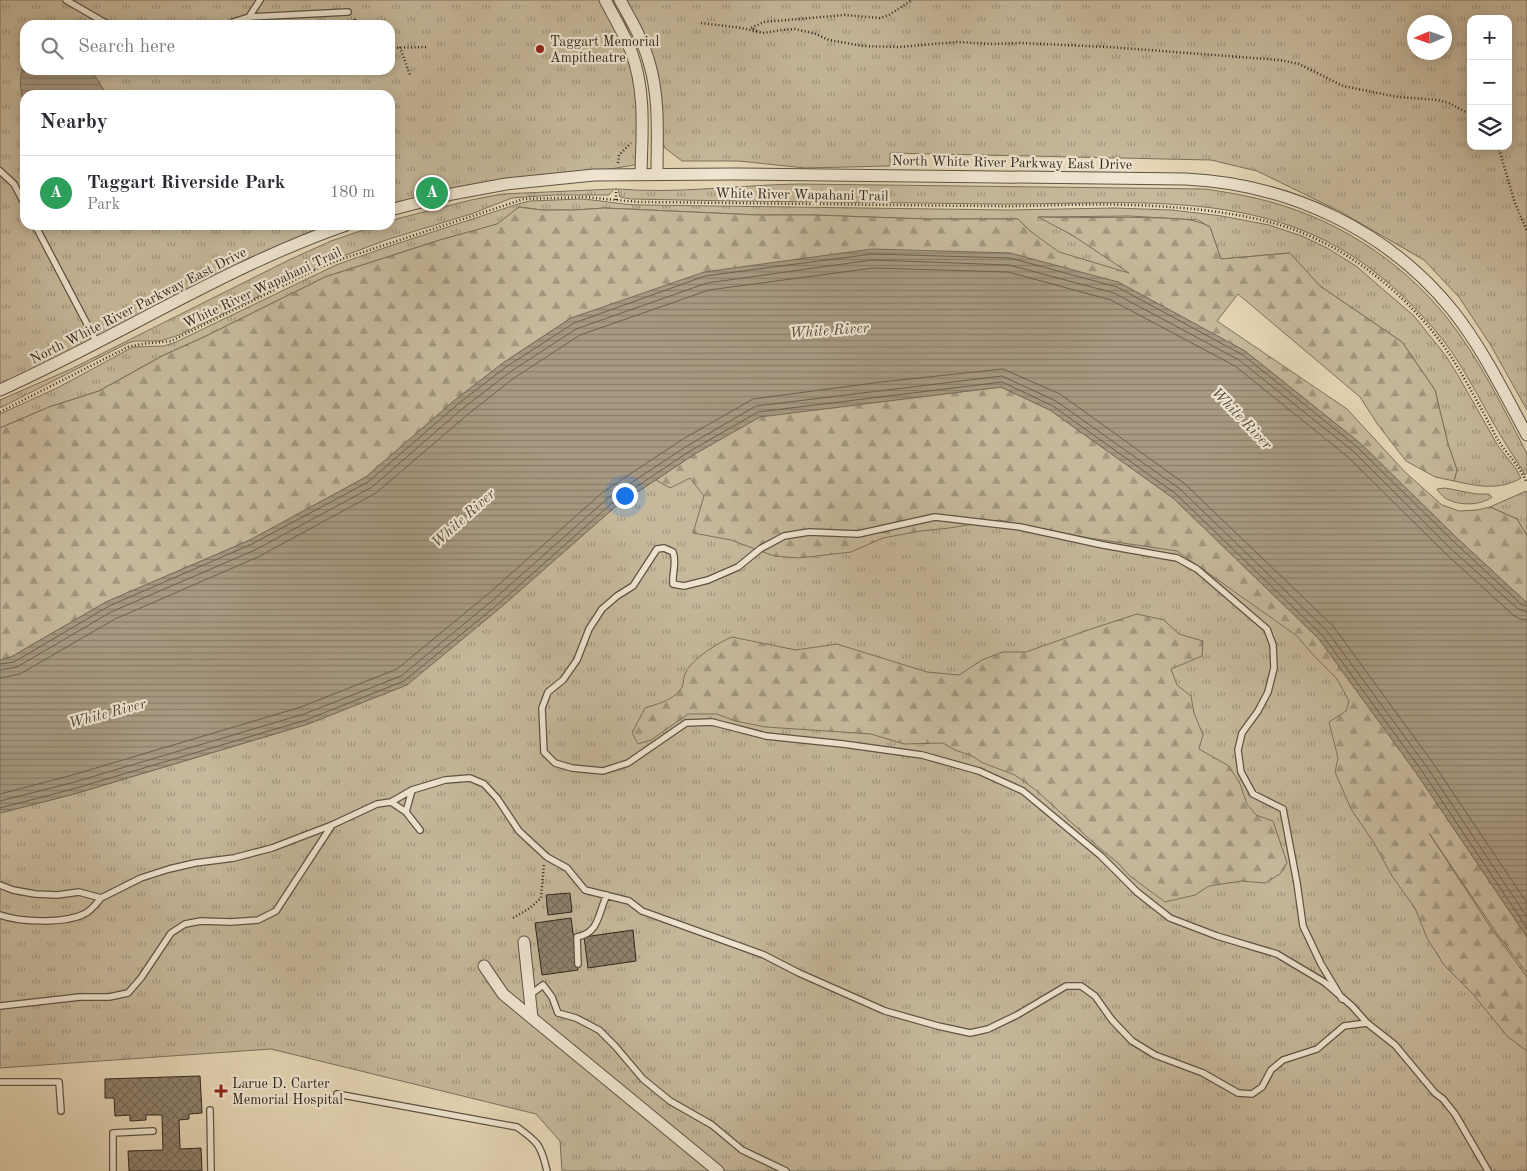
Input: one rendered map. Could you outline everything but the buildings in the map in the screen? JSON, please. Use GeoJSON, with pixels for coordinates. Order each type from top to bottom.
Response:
{"type":"FeatureCollection","features":[{"type":"Feature","properties":{"kind":"street"},"geometry":{"type":"LineString","coordinates":[[604,0],[628,45],[639,80],[642,100],[641,174]]}},
{"type":"Feature","properties":{"kind":"street"},"geometry":{"type":"LineString","coordinates":[[620,0],[644,49],[653,78],[656,106],[657,173]]}},
{"type":"Feature","properties":{"kind":"street","name":"North White River Parkway East Drive"},"geometry":{"type":"LineString","coordinates":[[395,209],[452,194],[506,184],[568,176],[657,173],[1186,178],[1228,182],[1280,194],[1325,212],[1362,232],[1406,263],[1452,310],[1480,350],[1527,435]]}},
{"type":"Feature","properties":{"kind":"street","name":"North White River Parkway East Drive"},"geometry":{"type":"LineString","coordinates":[[0,390],[272,255],[334,230]]}},
{"type":"Feature","properties":{"kind":"street"},"geometry":{"type":"LineString","coordinates":[[524,942],[532,1018]]}},
{"type":"Feature","properties":{"kind":"street"},"geometry":{"type":"LineString","coordinates":[[484,966],[503,994],[718,1171]]}},
{"type":"Feature","properties":{"kind":"lane"},"geometry":{"type":"LineString","coordinates":[[66,0],[100,20]]}},
{"type":"Feature","properties":{"kind":"lane"},"geometry":{"type":"LineString","coordinates":[[249,17],[260,0]]}},
{"type":"Feature","properties":{"kind":"lane"},"geometry":{"type":"LineString","coordinates":[[239,20],[249,17],[348,12]]}},
{"type":"Feature","properties":{"kind":"lane"},"geometry":{"type":"LineString","coordinates":[[0,171],[14,184],[20,195]]}},
{"type":"Feature","properties":{"kind":"lane"},"geometry":{"type":"LineString","coordinates":[[39,230],[97,343]]}},
{"type":"Feature","properties":{"kind":"lane"},"geometry":{"type":"LineString","coordinates":[[1342,999],[1321,964],[1304,926],[1283,809],[1253,794],[1241,772],[1238,750],[1242,733],[1258,711],[1268,692],[1274,668],[1273,645],[1267,629],[1196,568],[1177,558],[1103,545],[1020,527],[935,517],[858,534],[809,532],[784,536],[760,549],[738,567],[708,580],[684,586],[673,584],[672,574],[676,560],[673,552],[664,548],[657,549],[632,586],[602,609],[589,629],[577,660],[563,680],[548,692],[542,708],[544,752],[555,762],[572,768],[603,771],[628,763],[686,723],[712,722],[766,736],[922,755],[979,771],[1023,791],[1101,856],[1137,892],[1170,918],[1217,936],[1277,954],[1324,982],[1342,999],[1352,1006],[1367,1023],[1395,1045],[1435,1093],[1443,1099],[1455,1114],[1488,1171]]}},
{"type":"Feature","properties":{"kind":"lane"},"geometry":{"type":"LineString","coordinates":[[0,915],[39,921],[66,921],[90,911],[101,898],[141,878],[195,863],[234,858],[272,848],[377,804],[391,802],[412,790],[445,780],[470,778],[484,784],[497,798],[519,831],[547,857],[567,868],[585,890],[629,901],[642,911],[764,955],[799,973],[885,1011],[938,1026],[970,1033],[988,1029],[1017,1015],[1066,986],[1081,986],[1095,996],[1112,1020],[1132,1041],[1156,1055],[1202,1073],[1238,1093],[1252,1094],[1262,1087],[1271,1070],[1283,1060],[1317,1049],[1344,1026],[1367,1023]]}},
{"type":"Feature","properties":{"kind":"lane"},"geometry":{"type":"LineString","coordinates":[[406,812],[412,790]]}},
{"type":"Feature","properties":{"kind":"lane"},"geometry":{"type":"LineString","coordinates":[[391,802],[406,812],[420,830]]}},
{"type":"Feature","properties":{"kind":"lane"},"geometry":{"type":"LineString","coordinates":[[0,1006],[80,997],[109,997],[128,993],[141,978],[171,933],[185,924],[200,921],[231,922],[258,920],[276,911],[332,824]]}},
{"type":"Feature","properties":{"kind":"lane"},"geometry":{"type":"LineString","coordinates":[[0,885],[13,890],[35,894],[57,895],[79,892],[101,898]]}},
{"type":"Feature","properties":{"kind":"lane"},"geometry":{"type":"LineString","coordinates":[[578,964],[577,937],[587,935],[597,924],[607,895]]}},
{"type":"Feature","properties":{"kind":"lane"},"geometry":{"type":"LineString","coordinates":[[530,995],[544,985],[552,997],[558,1013],[576,1018],[599,1030],[643,1079],[670,1101],[712,1125],[742,1150],[786,1171]]}},
{"type":"Feature","properties":{"kind":"lane"},"geometry":{"type":"LineString","coordinates":[[0,1082],[59,1082],[61,1111]]}},
{"type":"Feature","properties":{"kind":"lane"},"geometry":{"type":"LineString","coordinates":[[337,1094],[517,1127],[534,1140],[543,1154],[547,1171]]}},
{"type":"Feature","properties":{"kind":"lane"},"geometry":{"type":"LineString","coordinates":[[210,1110],[211,1171]]}},
{"type":"Feature","properties":{"kind":"lane"},"geometry":{"type":"LineString","coordinates":[[113,1171],[113,1133],[153,1131]]}},
{"type":"Feature","properties":{"kind":"path"},"geometry":{"type":"LineString","coordinates":[[763,33],[751,28],[764,22],[845,15],[880,18],[889,15],[912,0]]}},
{"type":"Feature","properties":{"kind":"path"},"geometry":{"type":"LineString","coordinates":[[702,23],[742,28],[763,33],[796,29],[830,40],[863,46],[899,47],[957,42],[1020,43],[1109,47],[1280,60],[1299,64],[1343,86],[1398,97],[1438,100],[1449,103],[1467,113]]}},
{"type":"Feature","properties":{"kind":"path"},"geometry":{"type":"LineString","coordinates":[[400,47],[410,75]]}},
{"type":"Feature","properties":{"kind":"path"},"geometry":{"type":"LineString","coordinates":[[395,48],[426,47]]}},
{"type":"Feature","properties":{"kind":"path"},"geometry":{"type":"LineString","coordinates":[[619,155],[632,142]]}},
{"type":"Feature","properties":{"kind":"path"},"geometry":{"type":"LineString","coordinates":[[1499,150],[1515,203],[1527,231]]}},
{"type":"Feature","properties":{"kind":"path","name":"White River Wapahani Trail"},"geometry":{"type":"LineString","coordinates":[[0,412],[128,346],[140,343],[155,344],[171,341],[328,265],[376,247],[524,199],[584,197],[639,202],[1008,206],[1128,205],[1232,214],[1273,223],[1324,243],[1365,268],[1419,316],[1440,341],[1455,363],[1500,443],[1519,467],[1527,484]]}},
{"type":"Feature","properties":{"kind":"path"},"geometry":{"type":"LineString","coordinates":[[514,918],[541,898],[544,865],[547,857]]}},
{"type":"Feature","properties":{"kind":"green space"},"geometry":{"type":"Polygon","coordinates":[[[0,0],[616,0],[640,60],[641,164],[548,179],[395,210],[395,90],[20,90],[20,230],[339,230],[272,255],[0,385],[0,0]]]}},
{"type":"Feature","properties":{"kind":"green space"},"geometry":{"type":"Polygon","coordinates":[[[625,0],[1527,0],[1527,410],[1490,344],[1459,297],[1424,260],[1341,212],[1257,171],[1211,160],[890,153],[890,166],[805,168],[739,161],[682,161],[665,148],[661,138],[661,107],[625,0]]]}},
{"type":"Feature","properties":{"kind":"green space"},"geometry":{"type":"Polygon","coordinates":[[[798,184],[1206,189],[1255,198],[1310,216],[1362,242],[1386,258],[1429,297],[1448,319],[1479,364],[1523,446],[1527,454],[1527,473],[1525,475],[1451,351],[1433,328],[1402,295],[1354,257],[1313,235],[1269,219],[1225,210],[1179,205],[631,199],[620,197],[618,189],[686,190],[798,184]]]}},
{"type":"Feature","properties":{"kind":"green space"},"geometry":{"type":"Polygon","coordinates":[[[614,189],[609,195],[554,195],[512,198],[471,214],[389,239],[338,258],[179,335],[160,341],[135,341],[128,343],[0,408],[0,400],[71,369],[289,260],[331,241],[363,230],[395,230],[395,220],[502,194],[614,189]]]}},
{"type":"Feature","properties":{"kind":"green space"},"geometry":{"type":"Polygon","coordinates":[[[580,199],[641,205],[1009,210],[1114,208],[1172,210],[1222,216],[1269,225],[1302,236],[1327,248],[1356,266],[1414,316],[1446,356],[1498,446],[1521,478],[1496,486],[1480,486],[1454,481],[1457,470],[1448,444],[1435,390],[1402,342],[1320,286],[1290,253],[1221,259],[1210,227],[1198,220],[1129,216],[1040,217],[1132,273],[1069,269],[1018,219],[758,215],[605,208],[542,210],[519,207],[498,224],[440,240],[325,277],[164,355],[99,391],[49,407],[0,428],[0,414],[57,388],[133,347],[164,346],[176,342],[336,265],[518,204],[530,201],[580,199]]]}},
{"type":"Feature","properties":{"kind":"green space"},"geometry":{"type":"Polygon","coordinates":[[[519,207],[542,210],[605,208],[758,215],[1018,219],[1030,231],[1059,252],[1129,273],[1072,235],[1038,217],[1186,219],[1210,227],[1221,259],[1290,253],[1320,286],[1402,342],[1435,390],[1448,444],[1457,470],[1454,481],[1435,477],[1406,461],[1378,425],[1360,397],[1238,294],[1217,321],[1347,409],[1405,472],[1442,505],[1459,511],[1490,507],[1517,519],[1527,536],[1527,603],[1360,443],[1245,351],[1118,282],[571,318],[503,363],[455,400],[366,477],[250,540],[106,602],[11,657],[0,660],[0,428],[49,407],[99,391],[164,355],[325,277],[497,224],[519,207]]]}},
{"type":"Feature","properties":{"kind":"green space"},"geometry":{"type":"Polygon","coordinates":[[[1001,387],[1050,410],[1173,498],[1319,639],[1417,774],[1527,937],[1527,973],[1498,935],[1429,833],[1491,928],[1527,977],[1527,1051],[1507,1036],[1472,993],[1444,965],[1427,938],[1415,908],[1392,876],[1374,843],[1351,809],[1335,772],[1338,758],[1329,722],[1346,711],[1349,701],[1337,679],[1297,636],[1177,551],[1089,538],[999,520],[883,538],[851,552],[799,558],[774,556],[731,540],[693,533],[704,496],[690,478],[670,488],[656,480],[693,455],[760,416],[1001,387]]]}},
{"type":"Feature","properties":{"kind":"green space"},"geometry":{"type":"Polygon","coordinates":[[[693,455],[1087,473],[1319,639],[1417,774],[1527,937],[1527,1171],[562,1171],[560,1141],[536,1114],[271,1049],[0,1068],[0,813],[74,794],[308,724],[406,685],[500,608],[615,507],[693,455]]]}},
{"type":"Feature","properties":{"kind":"green space"},"geometry":{"type":"Polygon","coordinates":[[[1445,488],[1476,494],[1489,494],[1492,497],[1481,502],[1462,504],[1445,498],[1437,489],[1445,488]]]}},
{"type":"Feature","properties":{"kind":"green space"},"geometry":{"type":"Polygon","coordinates":[[[1526,491],[1527,536],[1517,519],[1490,507],[1526,491]]]}},
{"type":"Feature","properties":{"kind":"green space"},"geometry":{"type":"Polygon","coordinates":[[[1137,614],[1164,620],[1179,634],[1203,641],[1202,656],[1171,669],[1177,685],[1191,696],[1194,713],[1203,735],[1199,749],[1229,766],[1240,784],[1247,804],[1256,815],[1273,821],[1287,863],[1280,874],[1265,883],[1241,881],[1209,886],[1195,895],[1165,902],[1130,876],[1118,863],[1037,791],[1015,775],[983,763],[943,743],[904,744],[871,734],[766,727],[735,721],[717,714],[688,714],[651,740],[638,744],[632,733],[645,708],[665,701],[675,695],[682,687],[689,667],[713,647],[732,637],[796,650],[837,644],[927,672],[959,675],[982,660],[1003,652],[1026,652],[1137,614]]]}},
{"type":"Feature","properties":{"kind":"water"},"geometry":{"type":"Polygon","coordinates":[[[21,75],[94,75],[104,90],[21,90],[21,75]]]}},
{"type":"Feature","properties":{"kind":"water","name":"White River"},"geometry":{"type":"Polygon","coordinates":[[[872,249],[1010,253],[1118,282],[1245,351],[1360,443],[1527,603],[1527,937],[1417,774],[1319,639],[1173,498],[1050,410],[1001,387],[760,417],[693,455],[615,507],[500,608],[407,685],[308,724],[74,794],[0,813],[0,660],[11,657],[106,602],[250,540],[366,477],[455,400],[503,363],[571,318],[704,272],[872,249]]]}},
{"type":"Feature","properties":{"kind":"place","name":"Taggart Memorial Ampitheatre"},"geometry":{"type":"Point","coordinates":[540,49]}},
{"type":"Feature","properties":{"kind":"place","name":"Taggart Riverside Park"},"geometry":{"type":"Point","coordinates":[432,193]}},
{"type":"Feature","properties":{"kind":"place","name":"Larue D. Carter Memorial Hospital"},"geometry":{"type":"Point","coordinates":[221,1091]}}]}
